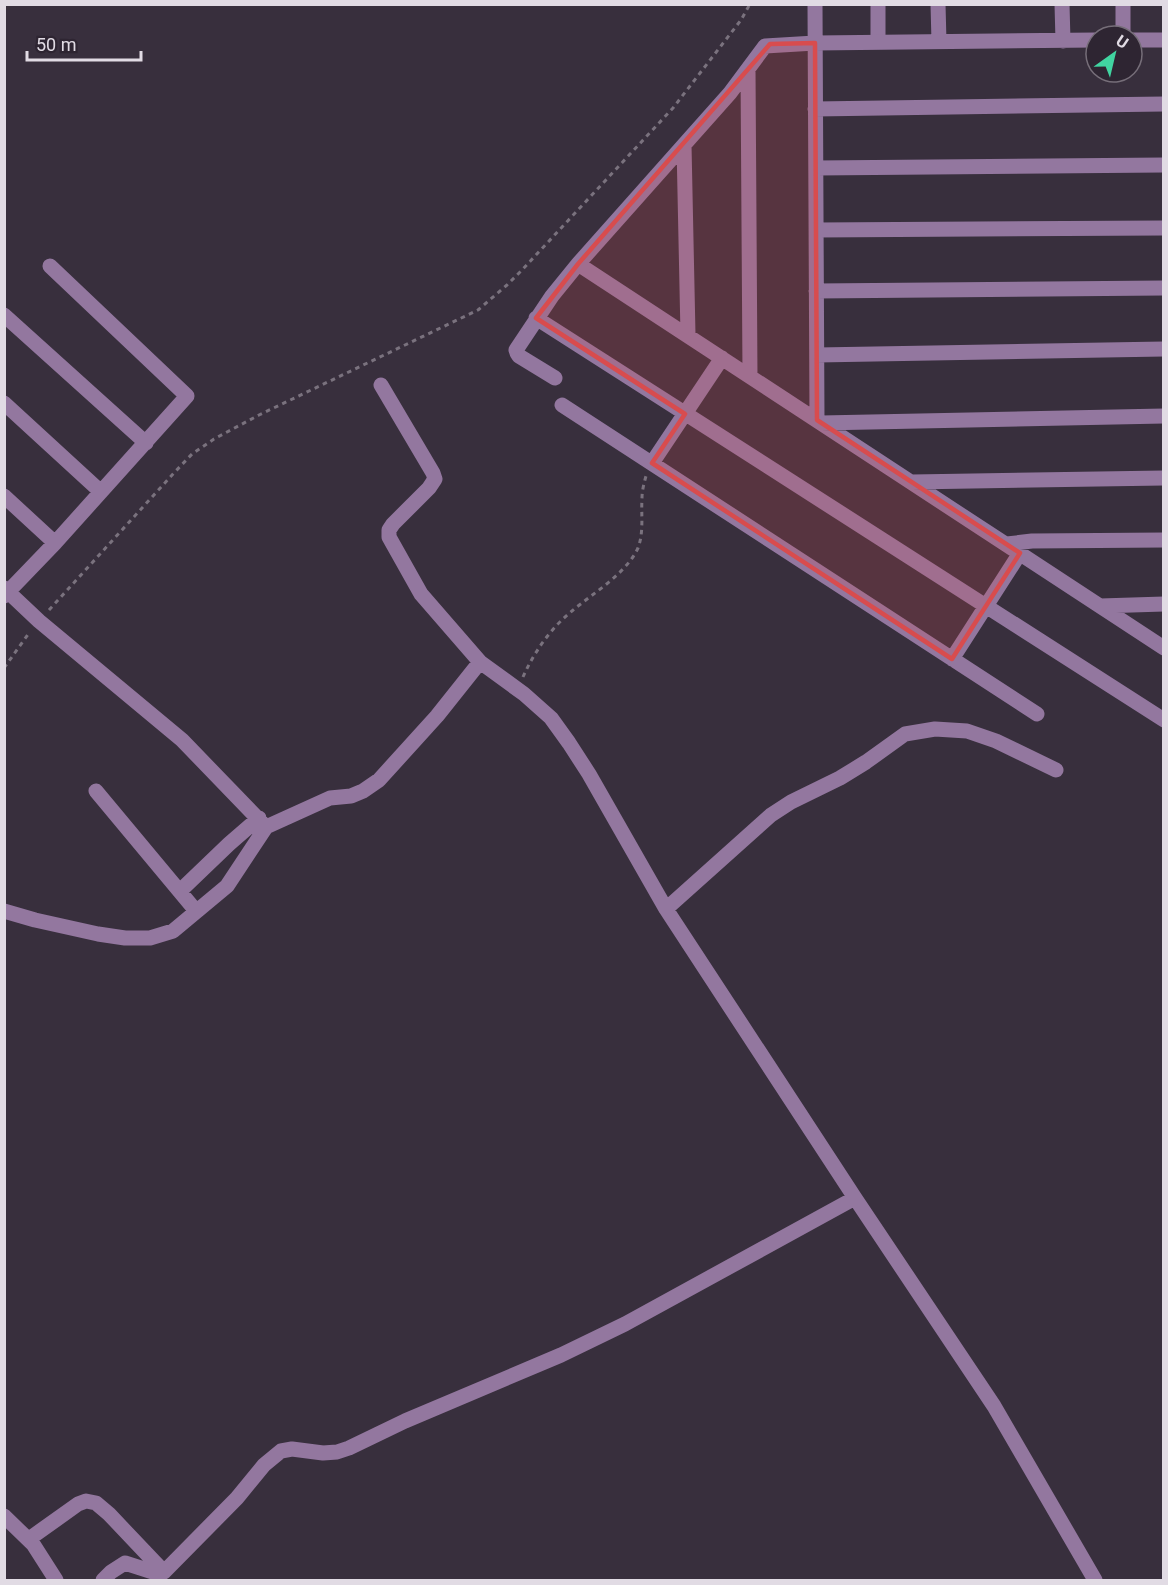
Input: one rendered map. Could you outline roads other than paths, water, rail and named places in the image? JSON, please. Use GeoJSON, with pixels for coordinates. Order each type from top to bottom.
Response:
{"type":"FeatureCollection","features":[{"type":"Feature","properties":{"kind":"street"},"geometry":{"type":"LineString","coordinates":[[815,4],[819,421]]}},
{"type":"Feature","properties":{"kind":"street"},"geometry":{"type":"LineString","coordinates":[[878,4],[878,42]]}},
{"type":"Feature","properties":{"kind":"street"},"geometry":{"type":"LineString","coordinates":[[938,4],[939,42]]}},
{"type":"Feature","properties":{"kind":"street"},"geometry":{"type":"LineString","coordinates":[[1062,4],[1063,41]]}},
{"type":"Feature","properties":{"kind":"street"},"geometry":{"type":"LineString","coordinates":[[1123,4],[1123,24]]}},
{"type":"Feature","properties":{"kind":"street"},"geometry":{"type":"LineString","coordinates":[[555,378],[517,353],[516,350],[536,318],[578,264],[730,93],[765,46],[815,43],[1084,40]]}},
{"type":"Feature","properties":{"kind":"street"},"geometry":{"type":"LineString","coordinates":[[1144,40],[1164,40]]}},
{"type":"Feature","properties":{"kind":"street"},"geometry":{"type":"LineString","coordinates":[[748,69],[750,376]]}},
{"type":"Feature","properties":{"kind":"street"},"geometry":{"type":"LineString","coordinates":[[815,109],[1164,104]]}},
{"type":"Feature","properties":{"kind":"street"},"geometry":{"type":"LineString","coordinates":[[684,145],[688,335]]}},
{"type":"Feature","properties":{"kind":"street"},"geometry":{"type":"LineString","coordinates":[[816,168],[1164,165]]}},
{"type":"Feature","properties":{"kind":"street"},"geometry":{"type":"LineString","coordinates":[[816,230],[1164,228]]}},
{"type":"Feature","properties":{"kind":"street"},"geometry":{"type":"LineString","coordinates":[[578,264],[1164,648]]}},
{"type":"Feature","properties":{"kind":"street"},"geometry":{"type":"LineString","coordinates":[[50,266],[188,396],[55,543],[6,592],[182,740],[262,823]]}},
{"type":"Feature","properties":{"kind":"street"},"geometry":{"type":"LineString","coordinates":[[816,291],[1164,288]]}},
{"type":"Feature","properties":{"kind":"street"},"geometry":{"type":"LineString","coordinates":[[4,315],[146,443]]}},
{"type":"Feature","properties":{"kind":"street"},"geometry":{"type":"LineString","coordinates":[[536,318],[1164,720]]}},
{"type":"Feature","properties":{"kind":"street"},"geometry":{"type":"LineString","coordinates":[[817,355],[1164,349]]}},
{"type":"Feature","properties":{"kind":"street"},"geometry":{"type":"LineString","coordinates":[[652,464],[722,358]]}},
{"type":"Feature","properties":{"kind":"street"},"geometry":{"type":"LineString","coordinates":[[381,385],[435,479],[389,530],[389,537],[421,594],[480,662],[518,689],[551,718],[569,743],[666,909],[994,1406],[1095,1581]]}},
{"type":"Feature","properties":{"kind":"street"},"geometry":{"type":"LineString","coordinates":[[4,403],[101,492]]}},
{"type":"Feature","properties":{"kind":"street"},"geometry":{"type":"LineString","coordinates":[[562,405],[1037,714]]}},
{"type":"Feature","properties":{"kind":"street"},"geometry":{"type":"LineString","coordinates":[[819,421],[1164,416]]}},
{"type":"Feature","properties":{"kind":"street"},"geometry":{"type":"LineString","coordinates":[[912,482],[1164,478]]}},
{"type":"Feature","properties":{"kind":"street"},"geometry":{"type":"LineString","coordinates":[[4,496],[55,543]]}},
{"type":"Feature","properties":{"kind":"street"},"geometry":{"type":"LineString","coordinates":[[952,659],[986,607],[1013,548],[1032,541],[1164,540]]}},
{"type":"Feature","properties":{"kind":"street"},"geometry":{"type":"LineString","coordinates":[[1100,606],[1164,604]]}},
{"type":"Feature","properties":{"kind":"street"},"geometry":{"type":"LineString","coordinates":[[180,891],[229,844],[262,823],[330,798],[351,796],[379,780],[437,716],[480,662]]}},
{"type":"Feature","properties":{"kind":"street"},"geometry":{"type":"LineString","coordinates":[[666,909],[771,815],[791,802],[840,778],[905,734],[935,729],[967,731],[996,741],[1056,770]]}},
{"type":"Feature","properties":{"kind":"street"},"geometry":{"type":"LineString","coordinates":[[96,790],[196,911]]}},
{"type":"Feature","properties":{"kind":"street"},"geometry":{"type":"LineString","coordinates":[[4,911],[35,920],[125,938],[150,938],[173,931],[227,886],[262,823]]}},
{"type":"Feature","properties":{"kind":"street"},"geometry":{"type":"LineString","coordinates":[[103,1581],[111,1572],[125,1563],[153,1572],[164,1572],[281,1451],[292,1449],[337,1452],[349,1448],[405,1421],[561,1355],[625,1324],[855,1198]]}},
{"type":"Feature","properties":{"kind":"street"},"geometry":{"type":"LineString","coordinates":[[29,1539],[78,1504],[86,1501],[96,1503],[164,1572]]}},
{"type":"Feature","properties":{"kind":"street"},"geometry":{"type":"LineString","coordinates":[[4,1516],[29,1539],[56,1581]]}}]}
